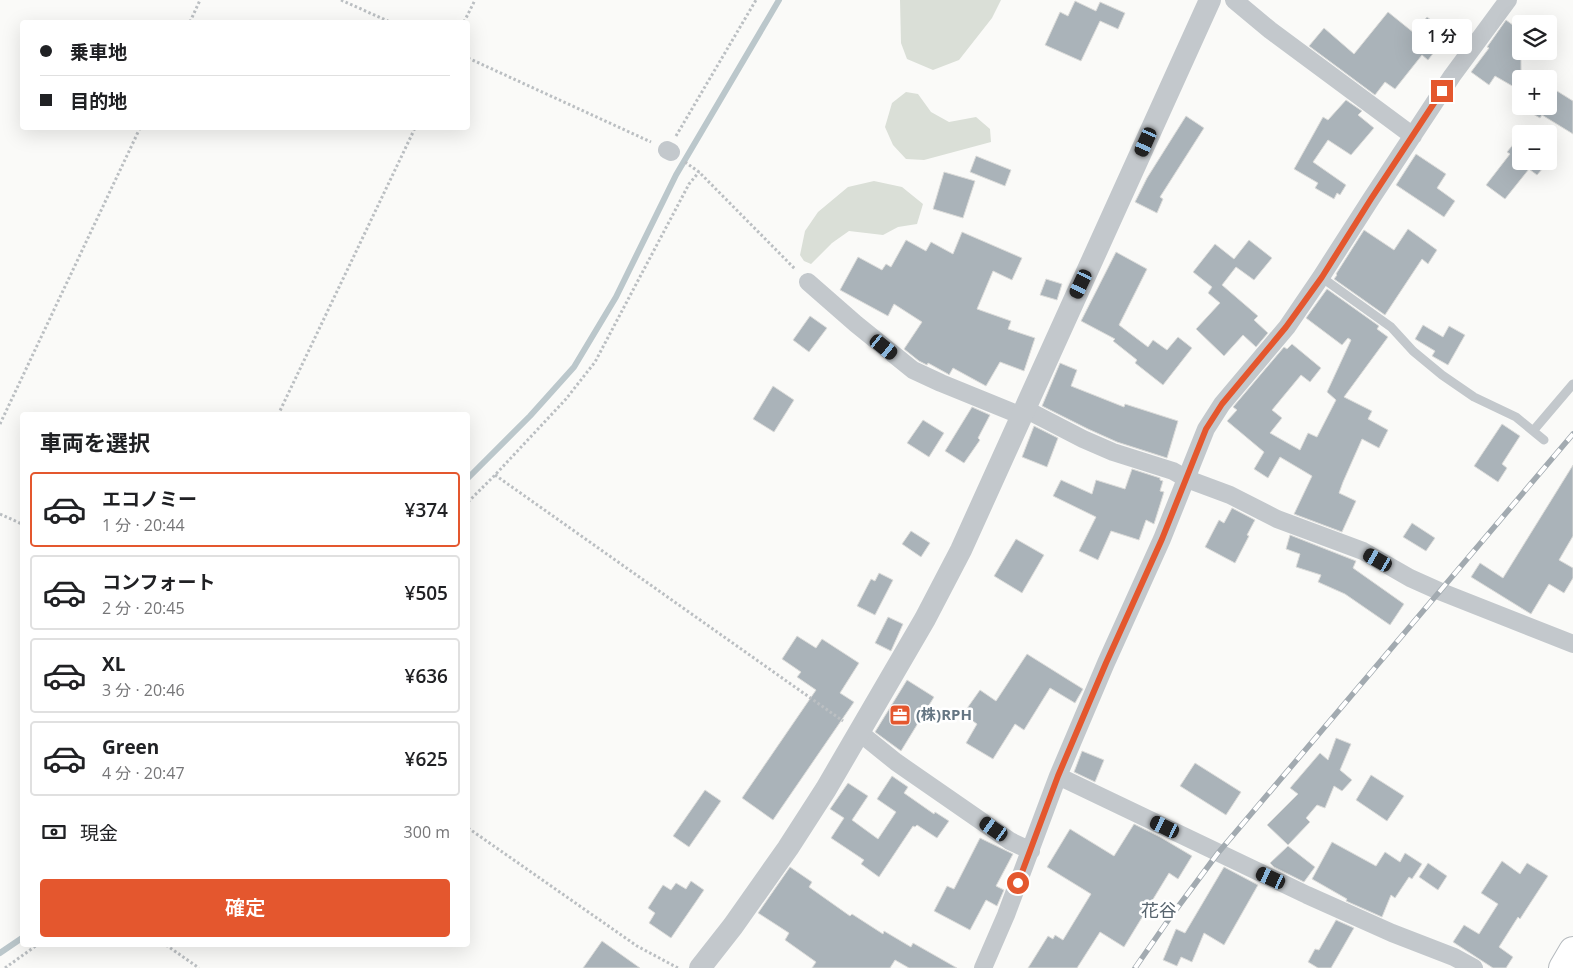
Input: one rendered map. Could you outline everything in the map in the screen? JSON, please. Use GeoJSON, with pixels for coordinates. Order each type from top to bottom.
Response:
{"type":"FeatureCollection","features":[{"type":"Feature","properties":{"kind":"highway"},"geometry":{"type":"LineString","coordinates":[[1563,968],[1573,951]]}},
{"type":"Feature","properties":{"kind":"street"},"geometry":{"type":"LineString","coordinates":[[700,968],[733,926],[788,848],[860,733],[925,619],[961,550],[1210,0]]}},
{"type":"Feature","properties":{"kind":"street"},"geometry":{"type":"LineString","coordinates":[[1234,0],[1270,30],[1413,136]]}},
{"type":"Feature","properties":{"kind":"street"},"geometry":{"type":"LineString","coordinates":[[983,968],[1006,915],[1058,776],[1162,539],[1206,429],[1222,404],[1286,327],[1322,277],[1452,76],[1508,0]]}},
{"type":"Feature","properties":{"kind":"street"},"geometry":{"type":"LineString","coordinates":[[808,282],[913,370],[941,383],[1023,412],[1113,452],[1173,471],[1230,495],[1277,519],[1363,550],[1410,578],[1439,591],[1573,644]]}},
{"type":"Feature","properties":{"kind":"street"},"geometry":{"type":"LineString","coordinates":[[860,733],[896,762],[1010,841],[1031,850]]}},
{"type":"Feature","properties":{"kind":"street"},"geometry":{"type":"LineString","coordinates":[[1058,776],[1307,895],[1392,933],[1454,957],[1474,968]]}},
{"type":"Feature","properties":{"kind":"lane"},"geometry":{"type":"LineString","coordinates":[[1322,277],[1391,327],[1413,351],[1442,375],[1474,397],[1516,417],[1544,440]]}},
{"type":"Feature","properties":{"kind":"lane"},"geometry":{"type":"LineString","coordinates":[[1533,431],[1573,384]]}},
{"type":"Feature","properties":{"kind":"path"},"geometry":{"type":"LineString","coordinates":[[191,20],[200,0]]}},
{"type":"Feature","properties":{"kind":"path"},"geometry":{"type":"LineString","coordinates":[[341,0],[386,20]]}},
{"type":"Feature","properties":{"kind":"path"},"geometry":{"type":"LineString","coordinates":[[465,20],[475,0]]}},
{"type":"Feature","properties":{"kind":"path"},"geometry":{"type":"LineString","coordinates":[[470,59],[669,151],[756,0]]}},
{"type":"Feature","properties":{"kind":"path"},"geometry":{"type":"LineString","coordinates":[[0,424],[139,130]]}},
{"type":"Feature","properties":{"kind":"path"},"geometry":{"type":"LineString","coordinates":[[279,412],[414,130]]}},
{"type":"Feature","properties":{"kind":"path"},"geometry":{"type":"LineString","coordinates":[[689,165],[699,172],[808,282]]}},
{"type":"Feature","properties":{"kind":"path"},"geometry":{"type":"LineString","coordinates":[[470,500],[495,476],[566,399],[595,362],[684,192],[699,172]]}},
{"type":"Feature","properties":{"kind":"path"},"geometry":{"type":"LineString","coordinates":[[495,476],[860,733]]}},
{"type":"Feature","properties":{"kind":"path"},"geometry":{"type":"LineString","coordinates":[[0,514],[20,523]]}},
{"type":"Feature","properties":{"kind":"path"},"geometry":{"type":"LineString","coordinates":[[470,829],[637,946],[678,968]]}},
{"type":"Feature","properties":{"kind":"path"},"geometry":{"type":"LineString","coordinates":[[5,968],[34,947]]}},
{"type":"Feature","properties":{"kind":"path"},"geometry":{"type":"LineString","coordinates":[[169,947],[199,968]]}},
{"type":"Feature","properties":{"kind":"shaded area"},"geometry":{"type":"Polygon","coordinates":[[[900,0],[1001,0],[992,18],[959,60],[933,70],[907,59],[901,43],[900,0]]]}},
{"type":"Feature","properties":{"kind":"shaded area"},"geometry":{"type":"Polygon","coordinates":[[[906,92],[918,94],[931,112],[949,122],[976,117],[990,129],[991,142],[924,160],[906,159],[893,145],[885,127],[892,103],[906,92]]]}},
{"type":"Feature","properties":{"kind":"shaded area"},"geometry":{"type":"Polygon","coordinates":[[[874,181],[902,187],[923,204],[917,224],[898,227],[883,235],[849,231],[832,243],[811,264],[804,261],[800,255],[805,231],[818,212],[848,187],[874,181]]]}},
{"type":"Feature","properties":{"kind":"building"},"geometry":{"type":"Polygon","coordinates":[[[1075,1],[1096,11],[1100,2],[1125,13],[1118,29],[1100,21],[1081,61],[1045,45],[1060,12],[1068,16],[1075,1]]]}},
{"type":"Feature","properties":{"kind":"building"},"geometry":{"type":"Polygon","coordinates":[[[1388,12],[1414,33],[1427,17],[1444,30],[1433,43],[1438,47],[1428,60],[1422,55],[1395,89],[1385,82],[1375,95],[1309,46],[1324,28],[1354,54],[1388,12]]]}},
{"type":"Feature","properties":{"kind":"building"},"geometry":{"type":"Polygon","coordinates":[[[1506,20],[1512,24],[1512,60],[1521,60],[1521,70],[1512,70],[1512,86],[1495,76],[1489,85],[1471,72],[1489,48],[1487,47],[1506,20]]]}},
{"type":"Feature","properties":{"kind":"building"},"geometry":{"type":"Polygon","coordinates":[[[1557,91],[1573,101],[1573,134],[1542,115],[1557,115],[1557,91]]]}},
{"type":"Feature","properties":{"kind":"building"},"geometry":{"type":"Polygon","coordinates":[[[1346,100],[1362,111],[1358,115],[1374,128],[1351,155],[1328,140],[1313,162],[1346,185],[1340,195],[1337,193],[1334,199],[1315,188],[1318,183],[1294,169],[1323,117],[1328,120],[1346,100]]]}},
{"type":"Feature","properties":{"kind":"building"},"geometry":{"type":"Polygon","coordinates":[[[1186,116],[1204,128],[1160,197],[1163,199],[1157,213],[1135,202],[1147,178],[1186,116]]]}},
{"type":"Feature","properties":{"kind":"building"},"geometry":{"type":"Polygon","coordinates":[[[1512,146],[1512,170],[1528,170],[1505,199],[1486,185],[1510,154],[1507,152],[1512,146]]]}},
{"type":"Feature","properties":{"kind":"building"},"geometry":{"type":"Polygon","coordinates":[[[1416,154],[1446,174],[1437,188],[1455,201],[1444,217],[1396,185],[1416,154]]]}},
{"type":"Feature","properties":{"kind":"building"},"geometry":{"type":"Polygon","coordinates":[[[976,156],[1011,170],[1005,186],[970,172],[976,156]]]}},
{"type":"Feature","properties":{"kind":"building"},"geometry":{"type":"Polygon","coordinates":[[[1530,170],[1541,170],[1537,175],[1530,170]]]}},
{"type":"Feature","properties":{"kind":"building"},"geometry":{"type":"Polygon","coordinates":[[[944,172],[975,181],[963,218],[933,209],[944,172]]]}},
{"type":"Feature","properties":{"kind":"building"},"geometry":{"type":"Polygon","coordinates":[[[1408,229],[1437,250],[1428,264],[1422,259],[1385,315],[1334,279],[1364,230],[1394,250],[1408,229]]]}},
{"type":"Feature","properties":{"kind":"building"},"geometry":{"type":"Polygon","coordinates":[[[962,232],[1022,258],[1012,280],[993,271],[977,309],[1011,321],[1008,329],[1035,338],[1024,371],[1000,362],[986,386],[953,368],[949,375],[928,363],[927,365],[919,361],[904,349],[922,322],[894,304],[888,316],[840,290],[858,257],[882,270],[886,264],[891,267],[906,240],[926,251],[931,242],[953,254],[962,232]]]}},
{"type":"Feature","properties":{"kind":"building"},"geometry":{"type":"Polygon","coordinates":[[[1249,240],[1272,258],[1254,280],[1236,267],[1222,285],[1258,316],[1254,320],[1268,333],[1256,347],[1243,335],[1224,356],[1196,329],[1220,303],[1208,293],[1212,287],[1193,272],[1215,244],[1234,259],[1249,240]]]}},
{"type":"Feature","properties":{"kind":"building"},"geometry":{"type":"Polygon","coordinates":[[[1116,252],[1147,269],[1119,325],[1148,347],[1153,340],[1167,350],[1178,337],[1192,348],[1163,385],[1135,363],[1137,360],[1113,341],[1115,339],[1081,321],[1116,252]]]}},
{"type":"Feature","properties":{"kind":"building"},"geometry":{"type":"Polygon","coordinates":[[[1046,279],[1062,284],[1057,300],[1040,295],[1046,279]]]}},
{"type":"Feature","properties":{"kind":"building"},"geometry":{"type":"Polygon","coordinates":[[[1327,289],[1379,326],[1377,329],[1388,337],[1344,397],[1372,411],[1368,419],[1388,430],[1379,448],[1362,439],[1339,493],[1356,501],[1342,532],[1294,514],[1312,476],[1280,457],[1268,478],[1254,469],[1264,452],[1227,421],[1237,410],[1233,407],[1284,347],[1287,349],[1292,344],[1321,368],[1310,382],[1301,375],[1272,410],[1282,418],[1270,433],[1300,450],[1308,433],[1317,437],[1336,400],[1327,392],[1351,340],[1348,338],[1342,345],[1306,318],[1327,289]]]}},
{"type":"Feature","properties":{"kind":"building"},"geometry":{"type":"Polygon","coordinates":[[[810,316],[827,328],[809,352],[793,340],[810,316]]]}},
{"type":"Feature","properties":{"kind":"building"},"geometry":{"type":"Polygon","coordinates":[[[1423,325],[1443,337],[1449,326],[1465,335],[1448,365],[1432,356],[1435,351],[1415,339],[1423,325]]]}},
{"type":"Feature","properties":{"kind":"building"},"geometry":{"type":"Polygon","coordinates":[[[1060,363],[1077,370],[1071,386],[1124,407],[1125,404],[1178,421],[1167,458],[1117,442],[1042,406],[1060,363]]]}},
{"type":"Feature","properties":{"kind":"building"},"geometry":{"type":"Polygon","coordinates":[[[773,386],[794,400],[774,432],[753,419],[773,386]]]}},
{"type":"Feature","properties":{"kind":"building"},"geometry":{"type":"Polygon","coordinates":[[[972,407],[990,415],[978,438],[980,440],[964,463],[945,451],[972,407]]]}},
{"type":"Feature","properties":{"kind":"building"},"geometry":{"type":"Polygon","coordinates":[[[923,420],[944,433],[929,457],[907,443],[923,420]]]}},
{"type":"Feature","properties":{"kind":"building"},"geometry":{"type":"Polygon","coordinates":[[[1502,424],[1520,436],[1502,464],[1507,468],[1498,482],[1474,466],[1502,424]]]}},
{"type":"Feature","properties":{"kind":"building"},"geometry":{"type":"Polygon","coordinates":[[[1034,426],[1058,438],[1047,467],[1022,457],[1034,426]]]}},
{"type":"Feature","properties":{"kind":"building"},"geometry":{"type":"Polygon","coordinates":[[[1573,465],[1573,536],[1559,560],[1573,568],[1573,578],[1564,593],[1549,584],[1531,614],[1471,577],[1480,563],[1503,578],[1573,465]]]}},
{"type":"Feature","properties":{"kind":"building"},"geometry":{"type":"Polygon","coordinates":[[[1132,469],[1160,478],[1163,481],[1160,491],[1164,492],[1154,524],[1146,520],[1139,540],[1111,531],[1098,560],[1079,551],[1096,517],[1053,496],[1061,480],[1092,494],[1096,480],[1125,489],[1132,469]]]}},
{"type":"Feature","properties":{"kind":"building"},"geometry":{"type":"Polygon","coordinates":[[[1232,508],[1255,520],[1235,563],[1205,547],[1219,520],[1224,523],[1232,508]]]}},
{"type":"Feature","properties":{"kind":"building"},"geometry":{"type":"Polygon","coordinates":[[[1412,523],[1435,538],[1426,551],[1403,537],[1412,523]]]}},
{"type":"Feature","properties":{"kind":"building"},"geometry":{"type":"Polygon","coordinates":[[[911,531],[930,543],[921,557],[902,544],[911,531]]]}},
{"type":"Feature","properties":{"kind":"building"},"geometry":{"type":"Polygon","coordinates":[[[1290,535],[1356,561],[1353,568],[1404,604],[1390,625],[1345,594],[1318,582],[1321,575],[1296,567],[1300,554],[1286,549],[1290,535]]]}},
{"type":"Feature","properties":{"kind":"building"},"geometry":{"type":"Polygon","coordinates":[[[1016,539],[1044,555],[1022,593],[994,576],[1016,539]]]}},
{"type":"Feature","properties":{"kind":"building"},"geometry":{"type":"Polygon","coordinates":[[[879,573],[893,580],[875,615],[857,606],[871,579],[875,581],[879,573]]]}},
{"type":"Feature","properties":{"kind":"building"},"geometry":{"type":"Polygon","coordinates":[[[888,617],[903,624],[891,651],[875,643],[888,617]]]}},
{"type":"Feature","properties":{"kind":"building"},"geometry":{"type":"Polygon","coordinates":[[[797,636],[816,648],[822,639],[859,663],[840,693],[854,702],[773,820],[742,798],[816,690],[797,677],[801,672],[782,659],[797,636]]]}},
{"type":"Feature","properties":{"kind":"building"},"geometry":{"type":"Polygon","coordinates":[[[1027,654],[1083,689],[1075,703],[1050,688],[1024,730],[1015,724],[993,759],[966,743],[977,724],[963,714],[980,690],[996,701],[1027,654]]]}},
{"type":"Feature","properties":{"kind":"building"},"geometry":{"type":"Polygon","coordinates":[[[907,680],[934,697],[901,751],[875,732],[907,680]]]}},
{"type":"Feature","properties":{"kind":"building"},"geometry":{"type":"Polygon","coordinates":[[[1336,738],[1351,744],[1340,770],[1352,780],[1342,791],[1334,786],[1325,808],[1317,805],[1306,818],[1310,822],[1288,845],[1267,825],[1298,794],[1290,788],[1320,753],[1328,760],[1336,738]]]}},
{"type":"Feature","properties":{"kind":"building"},"geometry":{"type":"Polygon","coordinates":[[[1082,751],[1104,760],[1095,782],[1074,772],[1082,751]]]}},
{"type":"Feature","properties":{"kind":"building"},"geometry":{"type":"Polygon","coordinates":[[[1195,763],[1241,792],[1226,815],[1180,786],[1195,763]]]}},
{"type":"Feature","properties":{"kind":"building"},"geometry":{"type":"Polygon","coordinates":[[[1371,775],[1404,796],[1387,821],[1356,800],[1371,775]]]}},
{"type":"Feature","properties":{"kind":"building"},"geometry":{"type":"Polygon","coordinates":[[[892,776],[908,787],[904,793],[934,814],[935,812],[949,821],[937,838],[917,825],[913,826],[879,877],[861,864],[864,860],[831,838],[844,818],[830,809],[848,783],[868,796],[852,820],[878,839],[896,812],[877,799],[892,776]]]}},
{"type":"Feature","properties":{"kind":"building"},"geometry":{"type":"Polygon","coordinates":[[[705,790],[721,801],[689,847],[673,836],[705,790]]]}},
{"type":"Feature","properties":{"kind":"building"},"geometry":{"type":"Polygon","coordinates":[[[1134,824],[1192,856],[1178,879],[1169,873],[1124,947],[1100,932],[1077,968],[1028,968],[1048,936],[1053,939],[1055,935],[1063,940],[1091,894],[1047,867],[1070,829],[1114,856],[1134,824]]]}},
{"type":"Feature","properties":{"kind":"building"},"geometry":{"type":"Polygon","coordinates":[[[980,838],[1013,854],[996,886],[1004,890],[997,906],[986,900],[970,930],[934,911],[947,886],[954,889],[980,838]]]}},
{"type":"Feature","properties":{"kind":"building"},"geometry":{"type":"Polygon","coordinates":[[[1332,842],[1376,866],[1385,852],[1400,862],[1405,853],[1422,864],[1412,879],[1409,877],[1395,898],[1391,895],[1382,917],[1346,901],[1347,899],[1312,879],[1332,842]]]}},
{"type":"Feature","properties":{"kind":"building"},"geometry":{"type":"Polygon","coordinates":[[[1288,846],[1315,867],[1304,882],[1274,867],[1270,863],[1288,846]]]}},
{"type":"Feature","properties":{"kind":"building"},"geometry":{"type":"Polygon","coordinates":[[[1502,861],[1520,874],[1527,863],[1548,876],[1499,947],[1513,957],[1506,968],[1493,968],[1453,942],[1464,925],[1479,934],[1498,904],[1481,893],[1502,861]]]}},
{"type":"Feature","properties":{"kind":"building"},"geometry":{"type":"Polygon","coordinates":[[[1428,863],[1447,876],[1438,890],[1419,877],[1428,863]]]}},
{"type":"Feature","properties":{"kind":"building"},"geometry":{"type":"Polygon","coordinates":[[[790,867],[812,882],[809,887],[850,916],[852,914],[883,934],[884,931],[911,947],[913,943],[957,968],[909,968],[895,960],[890,968],[812,968],[816,962],[785,940],[789,933],[758,913],[790,867]]]}},
{"type":"Feature","properties":{"kind":"building"},"geometry":{"type":"Polygon","coordinates":[[[1224,867],[1258,885],[1224,945],[1204,933],[1192,962],[1181,957],[1177,966],[1163,960],[1176,929],[1185,933],[1224,867]]]}},
{"type":"Feature","properties":{"kind":"building"},"geometry":{"type":"Polygon","coordinates":[[[691,881],[704,890],[671,938],[649,923],[655,913],[648,908],[663,885],[671,890],[676,883],[686,889],[691,881]]]}},
{"type":"Feature","properties":{"kind":"building"},"geometry":{"type":"Polygon","coordinates":[[[1336,920],[1354,928],[1331,968],[1318,968],[1308,962],[1315,949],[1319,950],[1336,920]]]}},
{"type":"Feature","properties":{"kind":"building"},"geometry":{"type":"Polygon","coordinates":[[[602,941],[640,968],[583,968],[602,941]]]}},
{"type":"Feature","properties":{"kind":"waterway"},"geometry":{"type":"LineString","coordinates":[[470,476],[530,416],[574,367],[616,297],[676,175],[779,0]]}},
{"type":"Feature","properties":{"kind":"waterway"},"geometry":{"type":"LineString","coordinates":[[0,953],[20,939]]}},
{"type":"Feature","properties":{"kind":"railway"},"geometry":{"type":"LineString","coordinates":[[1135,968],[1218,853],[1573,434]]}},
{"type":"Feature","properties":{"kind":"place","name":"(株)RPH"},"geometry":{"type":"Point","coordinates":[900,715]}},
{"type":"Feature","properties":{"kind":"district","name":"花谷"},"geometry":{"type":"Point","coordinates":[1159,911]}},
{"type":"Feature","properties":{"kind":"route"},"geometry":{"type":"LineString","coordinates":[[1018,883],[1058,776],[1162,539],[1206,429],[1222,404],[1286,327],[1322,277],[1442,91]]}}]}
